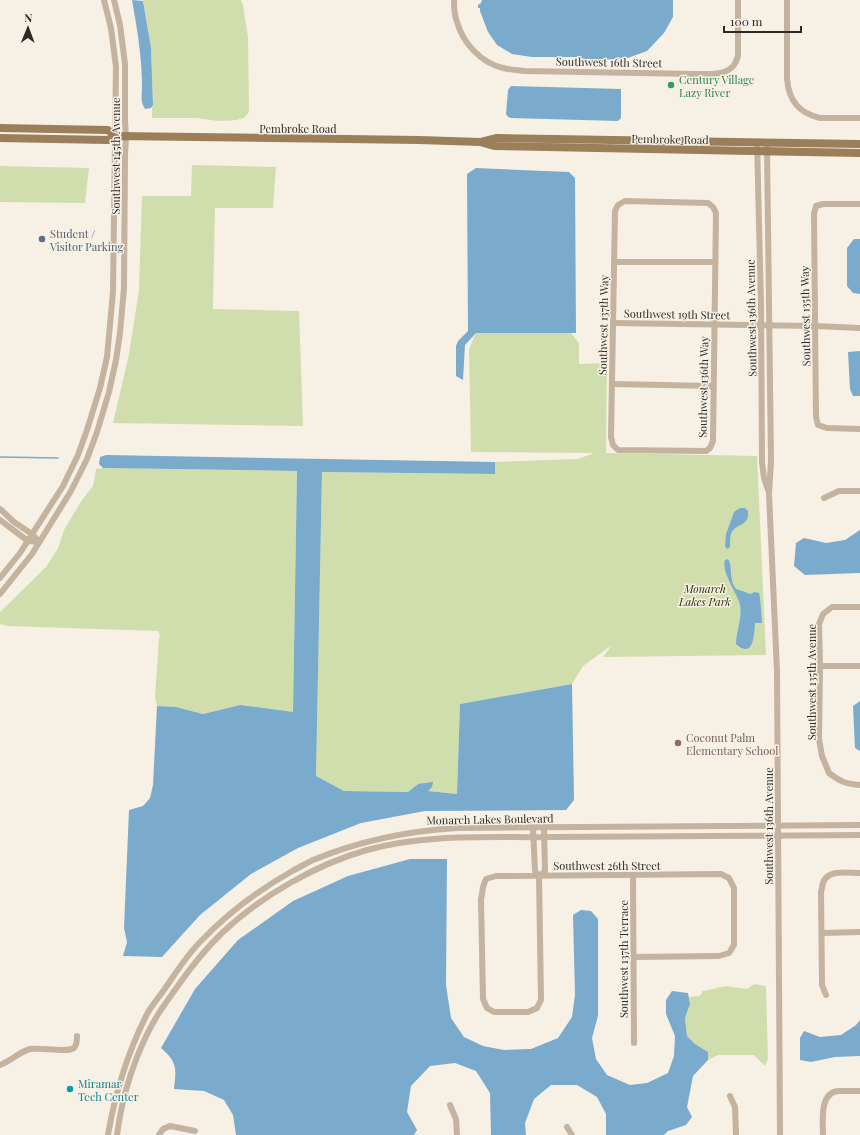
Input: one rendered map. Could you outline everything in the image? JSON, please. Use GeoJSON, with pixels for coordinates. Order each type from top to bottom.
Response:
{"type":"FeatureCollection","features":[{"type":"Feature","properties":{"kind":"main road","name":"Pembroke Road"},"geometry":{"type":"LineString","coordinates":[[0,128],[108,130],[115,136]]}},
{"type":"Feature","properties":{"kind":"main road","name":"Pembroke Road"},"geometry":{"type":"LineString","coordinates":[[0,138],[108,140],[115,136],[419,140],[480,142],[494,146],[860,153]]}},
{"type":"Feature","properties":{"kind":"main road","name":"Pembroke Road"},"geometry":{"type":"LineString","coordinates":[[480,142],[497,138],[860,144]]}},
{"type":"Feature","properties":{"kind":"street","name":"Southwest 145th Avenue"},"geometry":{"type":"LineString","coordinates":[[0,578],[20,553],[63,486],[78,455],[100,388],[107,357],[113,292],[116,67],[111,28],[104,0]]}},
{"type":"Feature","properties":{"kind":"street","name":"Southwest 145th Avenue"},"geometry":{"type":"LineString","coordinates":[[0,594],[40,542],[71,491],[87,459],[109,392],[116,360],[124,288],[126,137],[125,64],[120,24],[114,0]]}},
{"type":"Feature","properties":{"kind":"street","name":"Southwest 16th Street"},"geometry":{"type":"LineString","coordinates":[[454,0],[456,20],[463,36],[478,54],[490,63],[502,68],[525,71],[695,74],[718,73],[728,70],[735,64],[738,56],[738,0]]}},
{"type":"Feature","properties":{"kind":"street"},"geometry":{"type":"LineString","coordinates":[[787,0],[787,79],[791,97],[798,107],[809,115],[820,118],[860,118]]}},
{"type":"Feature","properties":{"kind":"street","name":"Southwest 136th Avenue"},"geometry":{"type":"LineString","coordinates":[[757,142],[762,462],[764,478],[769,494]]}},
{"type":"Feature","properties":{"kind":"street","name":"Southwest 136th Avenue"},"geometry":{"type":"LineString","coordinates":[[767,142],[771,461],[769,494],[777,671],[780,1135]]}},
{"type":"Feature","properties":{"kind":"street","name":"Southwest 137th Way"},"geometry":{"type":"LineString","coordinates":[[710,448],[706,451],[618,450],[613,445],[611,437],[615,211],[618,205],[625,201],[708,203],[713,207]]}},
{"type":"Feature","properties":{"kind":"street","name":"Southwest 135th Way"},"geometry":{"type":"LineString","coordinates":[[860,204],[823,204],[816,206],[814,214],[816,417],[818,425],[827,428],[860,429]]}},
{"type":"Feature","properties":{"kind":"street","name":"Southwest 136th Way"},"geometry":{"type":"LineString","coordinates":[[710,448],[713,441],[716,213],[713,207]]}},
{"type":"Feature","properties":{"kind":"street"},"geometry":{"type":"LineString","coordinates":[[614,262],[715,262]]}},
{"type":"Feature","properties":{"kind":"street","name":"Southwest 19th Street"},"geometry":{"type":"LineString","coordinates":[[613,323],[860,328]]}},
{"type":"Feature","properties":{"kind":"street"},"geometry":{"type":"LineString","coordinates":[[612,384],[713,386]]}},
{"type":"Feature","properties":{"kind":"street"},"geometry":{"type":"LineString","coordinates":[[824,498],[839,491],[860,491]]}},
{"type":"Feature","properties":{"kind":"street"},"geometry":{"type":"LineString","coordinates":[[0,509],[40,542]]}},
{"type":"Feature","properties":{"kind":"street"},"geometry":{"type":"LineString","coordinates":[[0,520],[28,541],[40,542]]}},
{"type":"Feature","properties":{"kind":"street","name":"Southwest 135th Avenue"},"geometry":{"type":"LineString","coordinates":[[860,607],[832,607],[822,614],[819,624],[819,739],[822,756],[829,773],[839,781],[848,784],[860,785]]}},
{"type":"Feature","properties":{"kind":"street"},"geometry":{"type":"LineString","coordinates":[[820,666],[860,666]]}},
{"type":"Feature","properties":{"kind":"street","name":"Monarch Lakes Boulevard"},"geometry":{"type":"LineString","coordinates":[[108,1135],[117,1091],[130,1050],[148,1013],[183,963],[200,942],[248,899],[281,877],[312,860],[387,836],[431,830],[479,828],[860,825]]}},
{"type":"Feature","properties":{"kind":"street"},"geometry":{"type":"LineString","coordinates":[[420,840],[421,835],[467,832],[479,828]]}},
{"type":"Feature","properties":{"kind":"street"},"geometry":{"type":"LineString","coordinates":[[533,828],[534,864],[535,871],[539,876],[545,871],[544,828]]}},
{"type":"Feature","properties":{"kind":"street","name":"Monarch Lakes Boulevard"},"geometry":{"type":"LineString","coordinates":[[117,1135],[126,1092],[136,1060],[157,1016],[189,969],[224,932],[254,907],[287,885],[317,869],[368,850],[420,840],[468,837],[544,838],[860,835]]}},
{"type":"Feature","properties":{"kind":"street"},"geometry":{"type":"LineString","coordinates":[[534,864],[545,864]]}},
{"type":"Feature","properties":{"kind":"street"},"geometry":{"type":"LineString","coordinates":[[826,995],[822,984],[821,892],[823,883],[825,878],[830,874],[860,873]]}},
{"type":"Feature","properties":{"kind":"street","name":"Southwest 26th Street"},"geometry":{"type":"LineString","coordinates":[[539,876],[541,1000],[537,1008],[528,1012],[494,1012],[487,1008],[483,1000],[482,900],[483,887],[486,879],[496,876],[721,874],[728,878],[734,888],[734,945],[729,953],[719,956],[634,957]]}},
{"type":"Feature","properties":{"kind":"street","name":"Southwest 137th Terrace"},"geometry":{"type":"LineString","coordinates":[[633,875],[634,1043]]}},
{"type":"Feature","properties":{"kind":"street"},"geometry":{"type":"LineString","coordinates":[[822,933],[860,932]]}},
{"type":"Feature","properties":{"kind":"street"},"geometry":{"type":"LineString","coordinates":[[0,1065],[24,1051],[33,1048],[72,1049],[75,1047],[77,1036]]}},
{"type":"Feature","properties":{"kind":"street"},"geometry":{"type":"LineString","coordinates":[[823,1135],[823,1106],[826,1097],[836,1091],[860,1092]]}},
{"type":"Feature","properties":{"kind":"street"},"geometry":{"type":"LineString","coordinates":[[730,1096],[735,1107],[736,1135]]}},
{"type":"Feature","properties":{"kind":"street"},"geometry":{"type":"LineString","coordinates":[[450,1105],[456,1119],[457,1135]]}},
{"type":"Feature","properties":{"kind":"street"},"geometry":{"type":"LineString","coordinates":[[159,1135],[163,1129],[170,1126],[195,1131]]}},
{"type":"Feature","properties":{"kind":"street"},"geometry":{"type":"LineString","coordinates":[[567,1127],[572,1135]]}},
{"type":"Feature","properties":{"kind":"green space"},"geometry":{"type":"Polygon","coordinates":[[[143,0],[241,0],[248,37],[249,112],[244,118],[218,121],[197,118],[152,118],[151,48],[143,0]]]}},
{"type":"Feature","properties":{"kind":"green space"},"geometry":{"type":"Polygon","coordinates":[[[192,165],[276,167],[273,208],[215,208],[213,309],[299,311],[303,426],[113,423],[129,354],[139,290],[142,196],[191,196],[192,165]]]}},
{"type":"Feature","properties":{"kind":"green space"},"geometry":{"type":"Polygon","coordinates":[[[0,166],[89,168],[85,203],[0,202],[0,166]]]}},
{"type":"Feature","properties":{"kind":"green space","name":"Monarch Lakes Park"},"geometry":{"type":"Polygon","coordinates":[[[476,333],[571,333],[579,343],[579,364],[607,363],[606,453],[757,456],[766,655],[603,657],[612,645],[583,666],[572,684],[460,704],[457,794],[427,791],[418,784],[408,792],[344,791],[316,776],[322,472],[494,474],[495,462],[578,459],[594,453],[471,452],[469,349],[476,333]]]}},
{"type":"Feature","properties":{"kind":"green space"},"geometry":{"type":"Polygon","coordinates":[[[96,469],[297,471],[293,713],[240,705],[203,714],[176,707],[157,706],[155,697],[160,635],[158,631],[7,626],[0,624],[0,612],[46,567],[58,548],[64,530],[82,500],[93,486],[96,469]]]}},
{"type":"Feature","properties":{"kind":"green space"},"geometry":{"type":"Polygon","coordinates":[[[754,984],[766,986],[768,1059],[765,1066],[754,1055],[718,1055],[708,1060],[708,1052],[695,1044],[687,1036],[685,1018],[690,1004],[689,997],[700,996],[703,991],[726,986],[747,989],[754,984]]]}},
{"type":"Feature","properties":{"kind":"water"},"geometry":{"type":"Polygon","coordinates":[[[132,0],[143,1],[151,48],[153,105],[151,108],[145,109],[142,101],[140,53],[132,0]]]}},
{"type":"Feature","properties":{"kind":"water"},"geometry":{"type":"Polygon","coordinates":[[[482,0],[673,0],[673,17],[664,33],[647,51],[625,59],[588,60],[577,57],[532,57],[512,54],[497,45],[488,32],[480,8],[478,8],[478,5],[482,0]]]}},
{"type":"Feature","properties":{"kind":"water"},"geometry":{"type":"Polygon","coordinates":[[[511,86],[621,89],[621,118],[618,121],[511,118],[506,114],[508,90],[511,86]]]}},
{"type":"Feature","properties":{"kind":"water"},"geometry":{"type":"Polygon","coordinates":[[[476,168],[569,172],[575,178],[576,333],[476,333],[465,345],[463,380],[456,376],[456,346],[458,341],[468,331],[467,174],[476,168]]]}},
{"type":"Feature","properties":{"kind":"water"},"geometry":{"type":"Polygon","coordinates":[[[854,239],[860,239],[860,294],[853,293],[847,286],[847,248],[854,239]]]}},
{"type":"Feature","properties":{"kind":"water"},"geometry":{"type":"Polygon","coordinates":[[[860,351],[860,396],[853,396],[850,389],[848,352],[860,351]]]}},
{"type":"Feature","properties":{"kind":"water"},"geometry":{"type":"Polygon","coordinates":[[[106,455],[495,462],[495,474],[322,472],[316,776],[344,791],[408,792],[418,784],[433,782],[432,787],[428,791],[457,794],[460,704],[572,684],[574,800],[566,810],[425,811],[361,823],[298,848],[251,874],[200,915],[162,957],[123,956],[127,942],[124,928],[129,810],[143,806],[150,798],[153,785],[157,706],[176,707],[203,714],[240,705],[293,712],[297,471],[103,468],[99,464],[100,457],[106,455]]]}},
{"type":"Feature","properties":{"kind":"water"},"geometry":{"type":"Polygon","coordinates":[[[740,508],[745,508],[748,511],[747,520],[733,531],[731,535],[730,547],[727,549],[725,546],[726,534],[734,512],[740,508]]]}},
{"type":"Feature","properties":{"kind":"water"},"geometry":{"type":"Polygon","coordinates":[[[860,530],[860,573],[805,575],[794,566],[796,543],[804,538],[826,543],[845,540],[860,530]]]}},
{"type":"Feature","properties":{"kind":"water"},"geometry":{"type":"Polygon","coordinates":[[[728,559],[732,582],[736,589],[750,594],[755,592],[759,593],[760,597],[762,623],[755,623],[752,644],[746,649],[736,644],[741,612],[739,601],[725,569],[725,560],[728,559]]]}},
{"type":"Feature","properties":{"kind":"water"},"geometry":{"type":"Polygon","coordinates":[[[860,701],[860,751],[855,748],[853,706],[860,701]]]}},
{"type":"Feature","properties":{"kind":"water"},"geometry":{"type":"Polygon","coordinates":[[[410,859],[447,859],[446,985],[451,1018],[464,1037],[483,1046],[504,1050],[531,1049],[558,1038],[572,1017],[575,995],[573,915],[581,910],[591,911],[598,919],[598,1016],[592,1038],[596,1059],[607,1075],[630,1085],[647,1083],[668,1073],[674,1056],[675,1036],[666,1014],[666,1000],[672,991],[688,993],[690,1004],[685,1018],[687,1036],[695,1044],[708,1052],[708,1060],[693,1076],[687,1107],[692,1117],[686,1125],[668,1131],[664,1135],[606,1135],[606,1114],[597,1097],[577,1085],[551,1085],[534,1099],[525,1123],[526,1135],[491,1135],[490,1093],[476,1071],[455,1063],[430,1066],[411,1086],[407,1112],[417,1130],[414,1135],[236,1135],[233,1115],[224,1100],[204,1091],[174,1089],[175,1067],[167,1053],[161,1048],[195,989],[238,940],[293,901],[348,876],[410,859]]]}},
{"type":"Feature","properties":{"kind":"water"},"geometry":{"type":"Polygon","coordinates":[[[860,1020],[860,1056],[835,1057],[811,1062],[800,1060],[800,1038],[804,1031],[820,1037],[841,1035],[856,1025],[860,1020]]]}},
{"type":"Feature","properties":{"kind":"waterway"},"geometry":{"type":"LineString","coordinates":[[0,457],[58,458]]}},
{"type":"Feature","properties":{"kind":"place","name":"Century Village Lazy River"},"geometry":{"type":"Point","coordinates":[671,85]}},
{"type":"Feature","properties":{"kind":"place","name":"Student / Visitor Parking"},"geometry":{"type":"Point","coordinates":[42,239]}},
{"type":"Feature","properties":{"kind":"place","name":"Coconut Palm Elementary School"},"geometry":{"type":"Point","coordinates":[678,743]}},
{"type":"Feature","properties":{"kind":"place","name":"Miramar Tech Center"},"geometry":{"type":"Point","coordinates":[70,1089]}}]}
